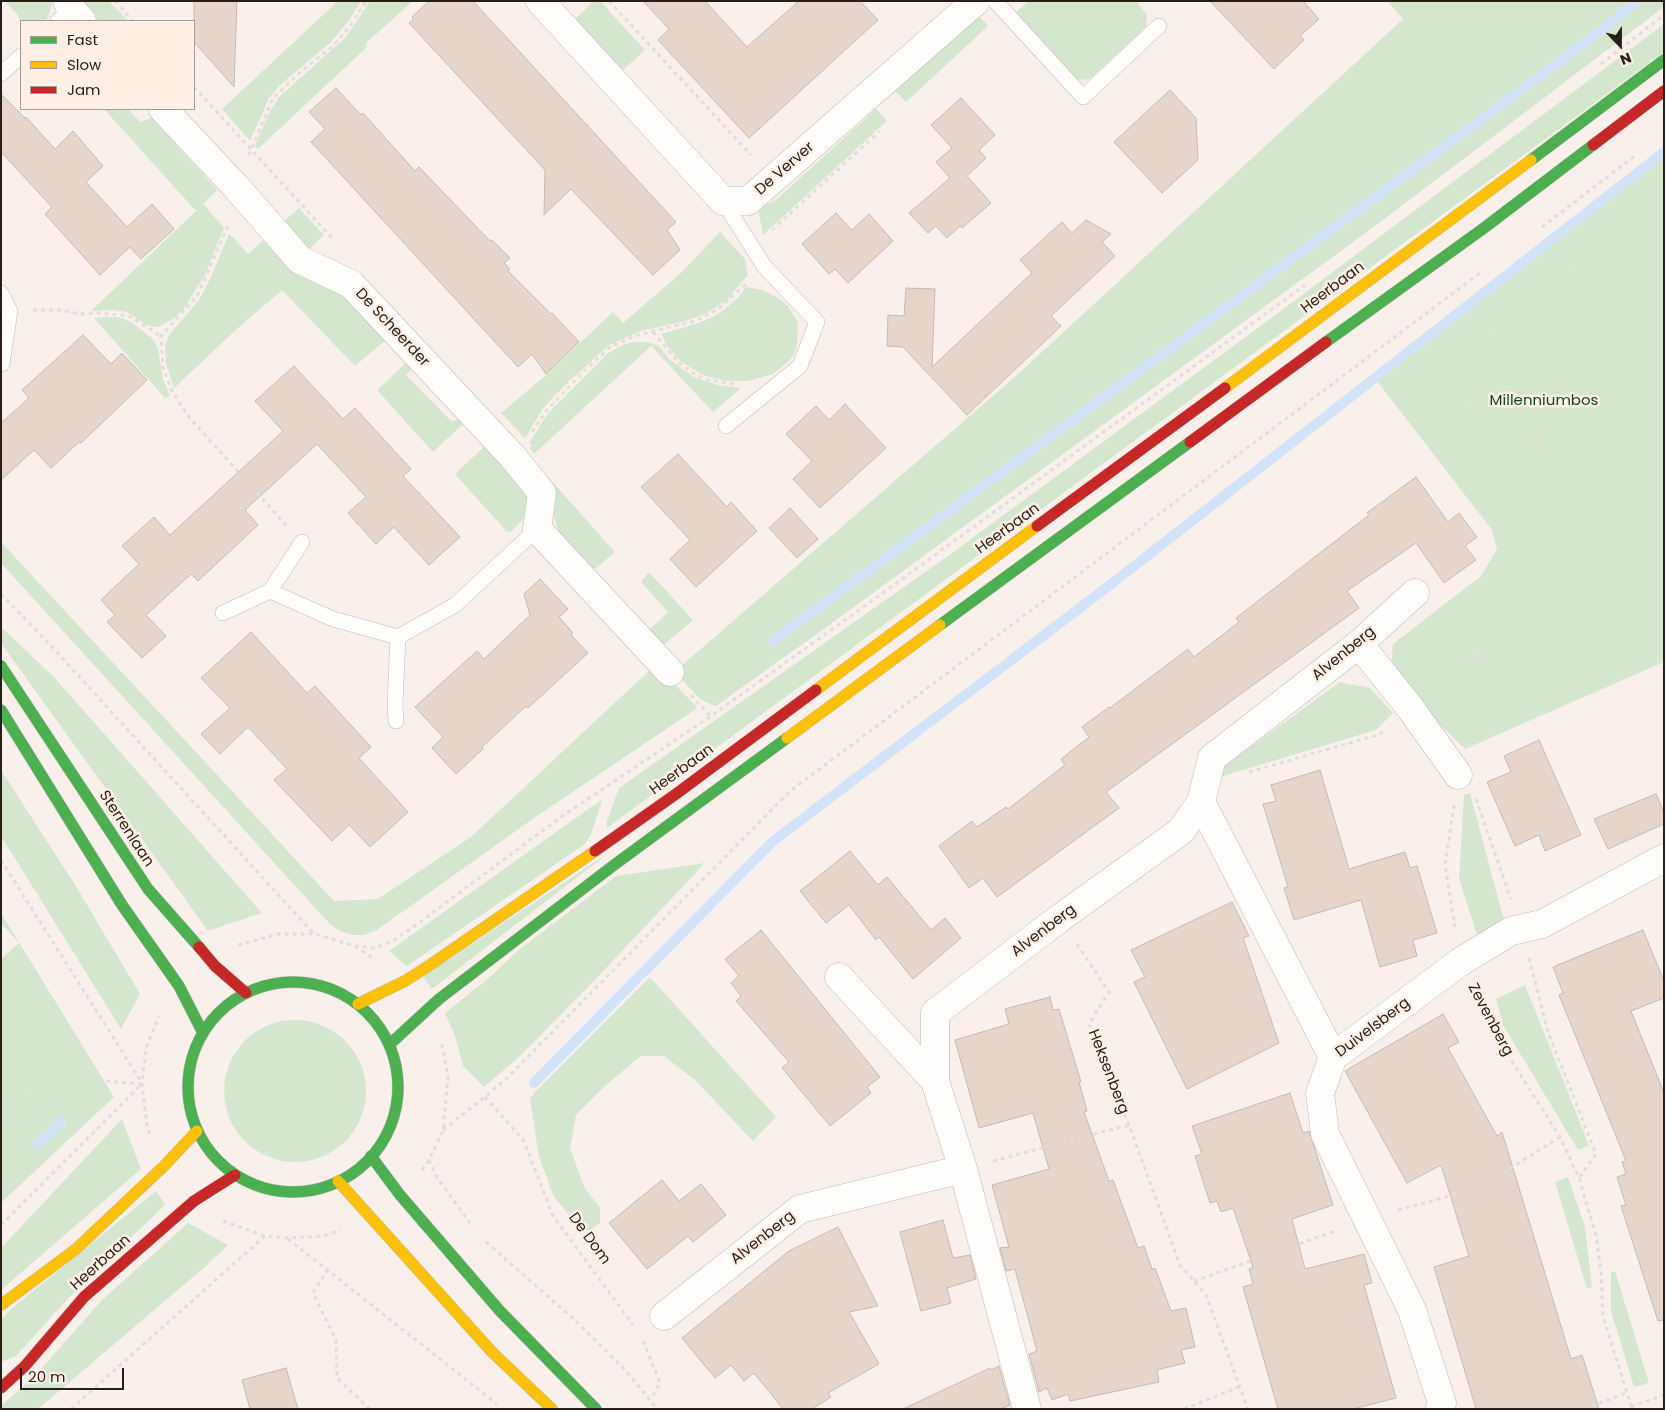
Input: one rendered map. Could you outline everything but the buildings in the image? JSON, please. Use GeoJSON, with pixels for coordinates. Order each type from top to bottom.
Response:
{"type":"FeatureCollection","features":[{"type":"Feature","properties":{"kind":"main road","name":"Heerbaan"},"geometry":{"type":"LineString","coordinates":[[358,1004],[405,981],[430,965],[676,794],[1664,60]]}},
{"type":"Feature","properties":{"kind":"main road"},"geometry":{"type":"LineString","coordinates":[[390,1044],[439,999],[614,865],[1484,228],[1664,91]]}},
{"type":"Feature","properties":{"kind":"main road","name":"Sterrenlaan"},"geometry":{"type":"LineString","coordinates":[[1,666],[148,889],[215,966],[246,993]]}},
{"type":"Feature","properties":{"kind":"main road"},"geometry":{"type":"LineString","coordinates":[[1,710],[122,905],[179,986],[203,1033]]}},
{"type":"Feature","properties":{"kind":"main road"},"geometry":{"type":"LineString","coordinates":[[280,982],[316,984],[358,1004],[373,1018],[390,1044],[399,1078],[396,1113],[382,1145],[358,1170],[338,1182],[329,1186],[297,1193],[264,1188],[234,1175],[213,1155],[197,1131],[188,1098],[190,1064],[203,1033],[221,1010],[246,993],[280,982]]}},
{"type":"Feature","properties":{"kind":"main road","name":"Heerbaan"},"geometry":{"type":"LineString","coordinates":[[1,1305],[76,1249],[164,1166],[197,1131]]}},
{"type":"Feature","properties":{"kind":"main road"},"geometry":{"type":"LineString","coordinates":[[371,1156],[400,1195],[494,1304],[596,1409]]}},
{"type":"Feature","properties":{"kind":"main road","name":"Heerbaan"},"geometry":{"type":"LineString","coordinates":[[1,1388],[25,1366],[84,1297],[194,1201],[234,1175]]}},
{"type":"Feature","properties":{"kind":"main road"},"geometry":{"type":"LineString","coordinates":[[338,1182],[492,1352],[552,1409]]}},
{"type":"Feature","properties":{"kind":"street"},"geometry":{"type":"LineString","coordinates":[[540,1],[723,201]]}},
{"type":"Feature","properties":{"kind":"street","name":"De Verver"},"geometry":{"type":"LineString","coordinates":[[723,201],[748,201],[976,1]]}},
{"type":"Feature","properties":{"kind":"street","name":"De Scheerder"},"geometry":{"type":"LineString","coordinates":[[164,110],[237,188],[300,260],[351,284],[513,457],[542,493],[537,529]]}},
{"type":"Feature","properties":{"kind":"street"},"geometry":{"type":"LineString","coordinates":[[537,529],[670,672]]}},
{"type":"Feature","properties":{"kind":"street","name":"Alvenberg"},"geometry":{"type":"LineString","coordinates":[[1027,1409],[963,1169],[936,1081],[936,1013],[1060,918],[1181,831],[1203,793],[1212,758],[1359,644],[1415,593]]}},
{"type":"Feature","properties":{"kind":"street"},"geometry":{"type":"LineString","coordinates":[[1359,644],[1411,709],[1458,775]]}},
{"type":"Feature","properties":{"kind":"street"},"geometry":{"type":"LineString","coordinates":[[1203,793],[1333,1057]]}},
{"type":"Feature","properties":{"kind":"street","name":"Duivelsberg"},"geometry":{"type":"LineString","coordinates":[[1440,1409],[1442,1403],[1412,1310],[1325,1134],[1320,1093],[1333,1057],[1460,962],[1511,931],[1542,924],[1664,858]]}},
{"type":"Feature","properties":{"kind":"street","name":"Alvenberg"},"geometry":{"type":"LineString","coordinates":[[839,977],[936,1081]]}},
{"type":"Feature","properties":{"kind":"street","name":"Alvenberg"},"geometry":{"type":"LineString","coordinates":[[664,1316],[800,1209],[963,1169]]}},
{"type":"Feature","properties":{"kind":"lane"},"geometry":{"type":"LineString","coordinates":[[996,1],[1083,97],[1160,26]]}},
{"type":"Feature","properties":{"kind":"lane"},"geometry":{"type":"LineString","coordinates":[[1,74],[20,57]]}},
{"type":"Feature","properties":{"kind":"lane"},"geometry":{"type":"LineString","coordinates":[[723,201],[764,266],[817,322],[800,366],[726,426]]}},
{"type":"Feature","properties":{"kind":"lane"},"geometry":{"type":"LineString","coordinates":[[1,293],[10,311],[2,364]]}},
{"type":"Feature","properties":{"kind":"lane"},"geometry":{"type":"LineString","coordinates":[[270,591],[333,619],[398,637],[455,605],[537,529]]}},
{"type":"Feature","properties":{"kind":"lane"},"geometry":{"type":"LineString","coordinates":[[223,613],[270,591],[302,542]]}},
{"type":"Feature","properties":{"kind":"lane"},"geometry":{"type":"LineString","coordinates":[[396,721],[398,637]]}},
{"type":"Feature","properties":{"kind":"path"},"geometry":{"type":"LineString","coordinates":[[115,1],[132,20]]}},
{"type":"Feature","properties":{"kind":"path"},"geometry":{"type":"LineString","coordinates":[[302,542],[188,416],[171,389],[163,367],[161,336],[198,296],[227,231],[237,188],[253,143],[273,98],[303,70],[333,46],[350,26],[366,1]]}},
{"type":"Feature","properties":{"kind":"path"},"geometry":{"type":"LineString","coordinates":[[609,1],[774,179]]}},
{"type":"Feature","properties":{"kind":"path"},"geometry":{"type":"LineString","coordinates":[[1595,69],[1664,15]]}},
{"type":"Feature","properties":{"kind":"path"},"geometry":{"type":"LineString","coordinates":[[195,87],[344,251],[351,284]]}},
{"type":"Feature","properties":{"kind":"path"},"geometry":{"type":"LineString","coordinates":[[1538,230],[1640,152]]}},
{"type":"Feature","properties":{"kind":"path"},"geometry":{"type":"LineString","coordinates":[[1539,442],[1504,448],[1490,439],[1457,387],[1456,371],[1462,351],[1664,202]]}},
{"type":"Feature","properties":{"kind":"path"},"geometry":{"type":"LineString","coordinates":[[513,457],[546,411],[609,348],[634,336],[695,321],[717,310],[764,266]]}},
{"type":"Feature","properties":{"kind":"path"},"geometry":{"type":"LineString","coordinates":[[443,1130],[485,1097],[557,1028],[789,792],[1482,272]]}},
{"type":"Feature","properties":{"kind":"path"},"geometry":{"type":"LineString","coordinates":[[355,946],[375,948],[394,940],[416,926],[561,817],[710,716],[887,590],[1306,285]]}},
{"type":"Feature","properties":{"kind":"path"},"geometry":{"type":"LineString","coordinates":[[10,311],[60,310],[81,314],[129,316],[161,336]]}},
{"type":"Feature","properties":{"kind":"path"},"geometry":{"type":"LineString","coordinates":[[1203,793],[1380,734],[1532,607],[1550,581],[1554,556],[1535,413],[1537,403],[1641,327],[1664,320]]}},
{"type":"Feature","properties":{"kind":"path"},"geometry":{"type":"LineString","coordinates":[[653,332],[679,364],[696,375],[727,384],[780,382]]}},
{"type":"Feature","properties":{"kind":"path"},"geometry":{"type":"LineString","coordinates":[[1,594],[56,650],[315,934]]}},
{"type":"Feature","properties":{"kind":"path"},"geometry":{"type":"LineString","coordinates":[[1475,656],[1505,667],[1540,664],[1664,608]]}},
{"type":"Feature","properties":{"kind":"path"},"geometry":{"type":"LineString","coordinates":[[1458,775],[1472,788],[1521,929],[1548,1032],[1596,1154],[1579,1178]]}},
{"type":"Feature","properties":{"kind":"path","name":"Zevenberg"},"geometry":{"type":"LineString","coordinates":[[1458,775],[1445,865],[1460,962],[1494,1033],[1560,1137],[1579,1178],[1596,1235],[1601,1273],[1603,1316],[1631,1408]]}},
{"type":"Feature","properties":{"kind":"path"},"geometry":{"type":"LineString","coordinates":[[1,860],[142,1084]]}},
{"type":"Feature","properties":{"kind":"path"},"geometry":{"type":"LineString","coordinates":[[1,868],[7,869]]}},
{"type":"Feature","properties":{"kind":"path","name":"Heksenberg"},"geometry":{"type":"LineString","coordinates":[[1060,918],[1109,992],[1088,1024],[1180,1265],[1206,1295],[1248,1409]]}},
{"type":"Feature","properties":{"kind":"path"},"geometry":{"type":"LineString","coordinates":[[1,1118],[28,1089],[64,1077],[142,1084]]}},
{"type":"Feature","properties":{"kind":"path"},"geometry":{"type":"LineString","coordinates":[[1,1225],[142,1084]]}},
{"type":"Feature","properties":{"kind":"path","name":"De Dom"},"geometry":{"type":"LineString","coordinates":[[485,1097],[524,1141],[553,1216],[634,1327]]}},
{"type":"Feature","properties":{"kind":"path","name":"Heksenberg"},"geometry":{"type":"LineString","coordinates":[[963,1169],[1128,1125]]}},
{"type":"Feature","properties":{"kind":"path"},"geometry":{"type":"LineString","coordinates":[[1194,1282],[1367,1219],[1479,1188],[1560,1137]]}},
{"type":"Feature","properties":{"kind":"path"},"geometry":{"type":"LineString","coordinates":[[429,1160],[437,1177],[474,1229]]}},
{"type":"Feature","properties":{"kind":"path"},"geometry":{"type":"LineString","coordinates":[[71,1409],[265,1236],[288,1238],[503,1409]]}},
{"type":"Feature","properties":{"kind":"path"},"geometry":{"type":"LineString","coordinates":[[479,1237],[577,1322],[651,1399],[657,1409]]}},
{"type":"Feature","properties":{"kind":"path"},"geometry":{"type":"LineString","coordinates":[[328,1269],[313,1293],[336,1340],[337,1378],[370,1409]]}},
{"type":"Feature","properties":{"kind":"path"},"geometry":{"type":"LineString","coordinates":[[640,1335],[660,1383],[651,1399]]}},
{"type":"Feature","properties":{"kind":"path"},"geometry":{"type":"LineString","coordinates":[[1184,1409],[1239,1387]]}},
{"type":"Feature","properties":{"kind":"path"},"geometry":{"type":"LineString","coordinates":[[1584,1409],[1626,1393]]}},
{"type":"Feature","properties":{"kind":"path"},"geometry":{"type":"LineString","coordinates":[[1631,1408],[1664,1395]]}},
{"type":"Feature","properties":{"kind":"green space"},"geometry":{"type":"Polygon","coordinates":[[[5,1],[52,1],[46,20],[20,20],[5,1]]]}},
{"type":"Feature","properties":{"kind":"green space"},"geometry":{"type":"Polygon","coordinates":[[[84,1],[109,1],[127,20],[94,20],[84,1]]]}},
{"type":"Feature","properties":{"kind":"green space"},"geometry":{"type":"Polygon","coordinates":[[[338,1],[361,1],[350,19],[330,43],[280,85],[269,98],[250,141],[222,109],[338,1]]]}},
{"type":"Feature","properties":{"kind":"green space"},"geometry":{"type":"Polygon","coordinates":[[[370,1],[413,1],[366,43],[367,47],[258,149],[255,146],[269,113],[279,97],[346,37],[370,1]]]}},
{"type":"Feature","properties":{"kind":"green space"},"geometry":{"type":"Polygon","coordinates":[[[594,1],[600,1],[645,50],[622,71],[575,19],[594,1]]]}},
{"type":"Feature","properties":{"kind":"green space"},"geometry":{"type":"Polygon","coordinates":[[[1029,1],[1136,1],[1147,15],[1146,27],[1090,79],[1078,80],[1016,12],[1029,1]]]}},
{"type":"Feature","properties":{"kind":"green space"},"geometry":{"type":"Polygon","coordinates":[[[1387,1],[1664,1],[1664,7],[1375,226],[821,631],[716,706],[701,700],[677,674],[680,667],[1017,375],[1403,19],[1387,1]]]}},
{"type":"Feature","properties":{"kind":"green space"},"geometry":{"type":"Polygon","coordinates":[[[976,16],[980,17],[988,26],[906,102],[895,91],[976,16]]]}},
{"type":"Feature","properties":{"kind":"green space"},"geometry":{"type":"Polygon","coordinates":[[[1664,24],[1664,52],[607,828],[607,820],[619,788],[948,556],[1274,316],[1664,24]]]}},
{"type":"Feature","properties":{"kind":"green space"},"geometry":{"type":"Polygon","coordinates":[[[876,109],[887,121],[763,235],[758,209],[776,200],[876,109]]]}},
{"type":"Feature","properties":{"kind":"green space"},"geometry":{"type":"Polygon","coordinates":[[[105,110],[129,110],[140,122],[152,118],[217,190],[203,204],[224,228],[206,273],[185,307],[176,317],[161,326],[153,327],[127,312],[113,310],[91,311],[198,209],[195,210],[105,110]]]}},
{"type":"Feature","properties":{"kind":"green space","name":"Millenniumbos"},"geometry":{"type":"Polygon","coordinates":[[[1664,150],[1664,662],[1465,749],[1424,709],[1391,670],[1393,644],[1481,576],[1497,549],[1492,530],[1377,381],[1664,150]]]}},
{"type":"Feature","properties":{"kind":"green space"},"geometry":{"type":"Polygon","coordinates":[[[299,208],[324,235],[310,250],[281,224],[299,208]]]}},
{"type":"Feature","properties":{"kind":"green space"},"geometry":{"type":"Polygon","coordinates":[[[720,232],[745,259],[748,275],[727,300],[707,313],[686,321],[641,331],[608,346],[562,388],[542,410],[525,438],[501,413],[546,375],[613,312],[623,323],[681,273],[720,232]]]}},
{"type":"Feature","properties":{"kind":"green space"},"geometry":{"type":"Polygon","coordinates":[[[229,233],[248,254],[264,240],[286,264],[335,290],[351,302],[387,339],[355,366],[282,290],[174,388],[166,364],[165,346],[169,335],[199,300],[211,277],[229,233]]]}},
{"type":"Feature","properties":{"kind":"green space"},"geometry":{"type":"Polygon","coordinates":[[[746,287],[762,290],[780,299],[788,306],[798,323],[795,353],[789,361],[773,374],[748,381],[728,381],[713,378],[703,375],[681,362],[668,347],[661,334],[711,318],[738,298],[746,287]]]}},
{"type":"Feature","properties":{"kind":"green space"},"geometry":{"type":"Polygon","coordinates":[[[119,317],[131,322],[152,338],[158,348],[163,379],[170,396],[165,398],[94,318],[119,317]]]}},
{"type":"Feature","properties":{"kind":"green space"},"geometry":{"type":"Polygon","coordinates":[[[647,342],[659,346],[669,359],[692,376],[717,385],[741,388],[713,412],[651,346],[534,454],[529,443],[548,413],[608,353],[624,344],[647,342]]]}},
{"type":"Feature","properties":{"kind":"green space"},"geometry":{"type":"Polygon","coordinates":[[[408,361],[411,365],[411,370],[406,375],[452,422],[460,418],[464,423],[433,452],[377,390],[408,361]]]}},
{"type":"Feature","properties":{"kind":"green space"},"geometry":{"type":"Polygon","coordinates":[[[486,445],[524,487],[529,500],[526,516],[512,531],[507,532],[455,474],[486,445]]]}},
{"type":"Feature","properties":{"kind":"green space"},"geometry":{"type":"Polygon","coordinates":[[[548,477],[615,552],[596,568],[589,569],[559,534],[554,517],[548,477]]]}},
{"type":"Feature","properties":{"kind":"green space"},"geometry":{"type":"Polygon","coordinates":[[[1,542],[334,901],[378,899],[471,837],[651,669],[670,680],[696,706],[696,709],[534,818],[377,930],[364,935],[352,935],[340,931],[330,924],[1,563],[1,542]]]}},
{"type":"Feature","properties":{"kind":"green space"},"geometry":{"type":"Polygon","coordinates":[[[649,572],[693,620],[661,647],[648,631],[668,612],[641,582],[649,572]]]}},
{"type":"Feature","properties":{"kind":"green space"},"geometry":{"type":"Polygon","coordinates":[[[1,627],[54,677],[262,913],[208,931],[1,643],[1,627]]]}},
{"type":"Feature","properties":{"kind":"green space"},"geometry":{"type":"Polygon","coordinates":[[[1340,682],[1370,688],[1393,713],[1376,730],[1220,777],[1220,769],[1340,682]]]}},
{"type":"Feature","properties":{"kind":"green space"},"geometry":{"type":"Polygon","coordinates":[[[1,770],[77,888],[140,994],[121,1029],[1,836],[1,770]]]}},
{"type":"Feature","properties":{"kind":"green space"},"geometry":{"type":"Polygon","coordinates":[[[1470,793],[1504,920],[1477,935],[1459,878],[1464,795],[1470,793]]]}},
{"type":"Feature","properties":{"kind":"green space"},"geometry":{"type":"Polygon","coordinates":[[[601,800],[591,834],[585,844],[407,966],[389,951],[601,800]]]}},
{"type":"Feature","properties":{"kind":"green space"},"geometry":{"type":"Polygon","coordinates":[[[614,849],[432,989],[423,977],[614,849]]]}},
{"type":"Feature","properties":{"kind":"green space"},"geometry":{"type":"Polygon","coordinates":[[[705,863],[519,1057],[484,1087],[463,1066],[455,1036],[445,1013],[484,982],[520,949],[616,876],[705,863]]]}},
{"type":"Feature","properties":{"kind":"green space"},"geometry":{"type":"Polygon","coordinates":[[[1,913],[114,1097],[1,1203],[1,959],[19,943],[1,923],[1,913]]]}},
{"type":"Feature","properties":{"kind":"green space"},"geometry":{"type":"Polygon","coordinates":[[[650,977],[776,1117],[753,1141],[695,1080],[664,1056],[641,1056],[607,1084],[576,1115],[570,1148],[584,1187],[600,1208],[600,1223],[585,1234],[554,1197],[539,1157],[530,1099],[650,977]]]}},
{"type":"Feature","properties":{"kind":"green space"},"geometry":{"type":"Polygon","coordinates":[[[1525,985],[1589,1145],[1578,1150],[1503,1025],[1496,999],[1525,985]]]}},
{"type":"Feature","properties":{"kind":"green space"},"geometry":{"type":"Polygon","coordinates":[[[295,1020],[322,1026],[334,1032],[345,1041],[354,1052],[360,1064],[366,1091],[360,1118],[354,1130],[345,1141],[334,1150],[322,1156],[295,1162],[268,1156],[256,1150],[245,1141],[236,1130],[230,1118],[224,1091],[230,1064],[236,1052],[245,1041],[256,1032],[268,1026],[295,1020]]]}},
{"type":"Feature","properties":{"kind":"green space"},"geometry":{"type":"Polygon","coordinates":[[[122,1119],[141,1169],[1,1290],[1,1248],[122,1119]]]}},
{"type":"Feature","properties":{"kind":"green space"},"geometry":{"type":"Polygon","coordinates":[[[1568,1177],[1585,1227],[1592,1287],[1587,1289],[1555,1182],[1568,1177]]]}},
{"type":"Feature","properties":{"kind":"green space"},"geometry":{"type":"Polygon","coordinates":[[[156,1191],[165,1205],[73,1293],[16,1356],[1,1362],[1,1320],[11,1309],[156,1191]]]}},
{"type":"Feature","properties":{"kind":"green space"},"geometry":{"type":"Polygon","coordinates":[[[188,1223],[228,1245],[206,1266],[38,1409],[1,1409],[1,1406],[34,1377],[101,1301],[188,1223]]]}},
{"type":"Feature","properties":{"kind":"green space"},"geometry":{"type":"Polygon","coordinates":[[[1615,1271],[1649,1383],[1634,1387],[1611,1311],[1611,1272],[1615,1271]]]}},
{"type":"Feature","properties":{"kind":"waterway"},"geometry":{"type":"LineString","coordinates":[[773,641],[1589,40],[1637,1]]}},
{"type":"Feature","properties":{"kind":"waterway"},"geometry":{"type":"LineString","coordinates":[[534,1083],[772,842],[1110,585],[1664,152]]}},
{"type":"Feature","properties":{"kind":"waterway"},"geometry":{"type":"LineString","coordinates":[[38,1144],[61,1122]]}},
{"type":"Feature","properties":{"kind":"traffic: fast"},"geometry":{"type":"LineString","coordinates":[[1531,160],[1664,60]]}},
{"type":"Feature","properties":{"kind":"traffic: fast"},"geometry":{"type":"LineString","coordinates":[[1326,342],[1484,228],[1593,145]]}},
{"type":"Feature","properties":{"kind":"traffic: fast"},"geometry":{"type":"LineString","coordinates":[[940,625],[1190,442]]}},
{"type":"Feature","properties":{"kind":"traffic: fast"},"geometry":{"type":"LineString","coordinates":[[1,666],[148,889],[199,947]]}},
{"type":"Feature","properties":{"kind":"traffic: fast"},"geometry":{"type":"LineString","coordinates":[[1,710],[122,905],[179,986],[203,1033]]}},
{"type":"Feature","properties":{"kind":"traffic: fast"},"geometry":{"type":"LineString","coordinates":[[390,1044],[439,999],[614,865],[787,738]]}},
{"type":"Feature","properties":{"kind":"traffic: fast"},"geometry":{"type":"LineString","coordinates":[[293,982],[313,984],[333,990],[351,1000],[367,1013],[380,1029],[390,1047],[396,1067],[398,1087],[396,1107],[390,1127],[380,1145],[367,1161],[351,1174],[333,1184],[313,1190],[293,1192],[273,1190],[253,1184],[235,1174],[219,1161],[206,1145],[196,1127],[190,1107],[188,1087],[190,1067],[196,1047],[206,1029],[219,1013],[235,1000],[253,990],[273,984],[293,982]]}},
{"type":"Feature","properties":{"kind":"traffic: fast"},"geometry":{"type":"LineString","coordinates":[[371,1156],[400,1195],[500,1311],[596,1409]]}},
{"type":"Feature","properties":{"kind":"traffic: slow"},"geometry":{"type":"LineString","coordinates":[[1225,388],[1531,160]]}},
{"type":"Feature","properties":{"kind":"traffic: slow"},"geometry":{"type":"LineString","coordinates":[[816,690],[1037,526]]}},
{"type":"Feature","properties":{"kind":"traffic: slow"},"geometry":{"type":"LineString","coordinates":[[787,738],[940,625]]}},
{"type":"Feature","properties":{"kind":"traffic: slow"},"geometry":{"type":"LineString","coordinates":[[358,1004],[405,981],[430,965],[595,851]]}},
{"type":"Feature","properties":{"kind":"traffic: slow"},"geometry":{"type":"LineString","coordinates":[[1,1305],[76,1249],[164,1166],[197,1131]]}},
{"type":"Feature","properties":{"kind":"traffic: slow"},"geometry":{"type":"LineString","coordinates":[[338,1181],[492,1352],[552,1409]]}},
{"type":"Feature","properties":{"kind":"traffic: jam"},"geometry":{"type":"LineString","coordinates":[[1593,145],[1664,91]]}},
{"type":"Feature","properties":{"kind":"traffic: jam"},"geometry":{"type":"LineString","coordinates":[[1190,442],[1326,342]]}},
{"type":"Feature","properties":{"kind":"traffic: jam"},"geometry":{"type":"LineString","coordinates":[[1037,526],[1225,388]]}},
{"type":"Feature","properties":{"kind":"traffic: jam"},"geometry":{"type":"LineString","coordinates":[[595,851],[676,794],[816,690]]}},
{"type":"Feature","properties":{"kind":"traffic: jam"},"geometry":{"type":"LineString","coordinates":[[199,947],[215,966],[246,993]]}},
{"type":"Feature","properties":{"kind":"traffic: jam"},"geometry":{"type":"LineString","coordinates":[[1,1388],[25,1366],[84,1297],[194,1201],[235,1175]]}}]}
